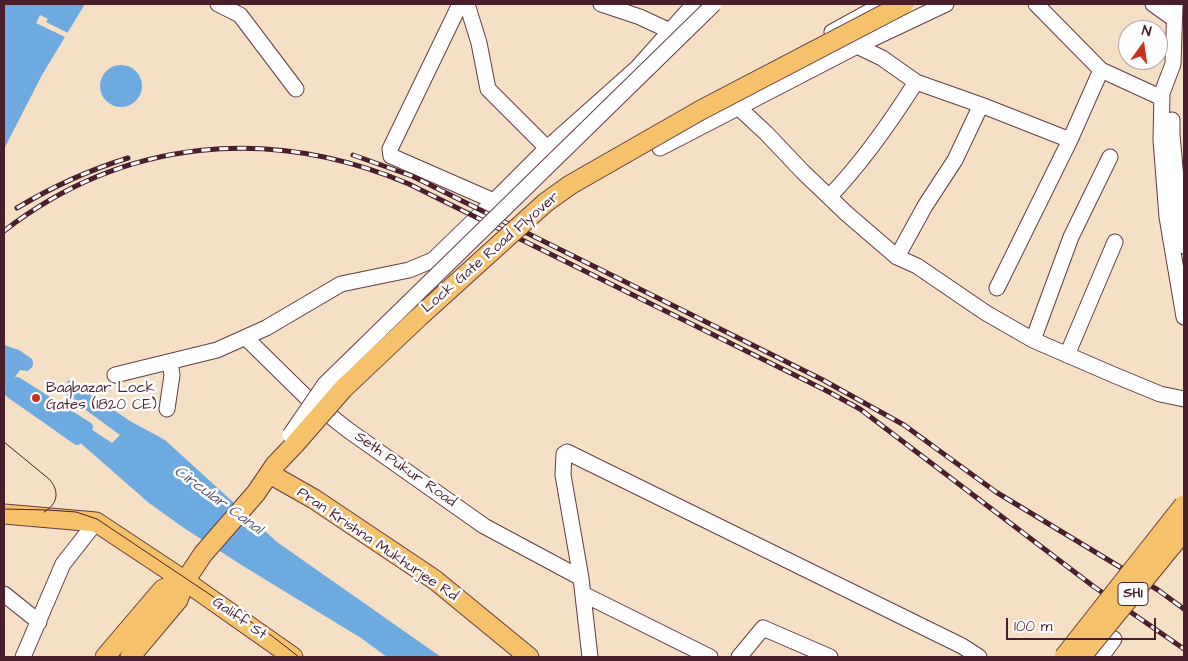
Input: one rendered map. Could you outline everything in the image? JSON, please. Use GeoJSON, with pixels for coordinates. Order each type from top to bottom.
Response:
{"type":"FeatureCollection","features":[{"type":"Feature","properties":{"kind":"main road","name":"Lock Gate Road Flyover"},"geometry":{"type":"LineString","coordinates":[[130,657],[178,600],[184,581],[203,554],[256,493],[293,440],[418,317],[531,215],[570,185],[701,110],[904,4]]}},
{"type":"Feature","properties":{"kind":"main road","name":"Pran Krishna Mukhurjee Rd"},"geometry":{"type":"LineString","coordinates":[[272,470],[435,580],[529,657]]}},
{"type":"Feature","properties":{"kind":"main road"},"geometry":{"type":"LineString","coordinates":[[1064,657],[1184,505]]}},
{"type":"Feature","properties":{"kind":"main road"},"geometry":{"type":"LineString","coordinates":[[4,514],[96,522]]}},
{"type":"Feature","properties":{"kind":"main road","name":"Galiff St"},"geometry":{"type":"LineString","coordinates":[[96,522],[293,657]]}},
{"type":"Feature","properties":{"kind":"main road","name":"SH1"},"geometry":{"type":"LineString","coordinates":[[1081,657],[1184,531]]}},
{"type":"Feature","properties":{"kind":"main road"},"geometry":{"type":"LineString","coordinates":[[105,657],[163,589],[184,581]]}},
{"type":"Feature","properties":{"kind":"street"},"geometry":{"type":"LineString","coordinates":[[218,4],[240,15],[296,88]]}},
{"type":"Feature","properties":{"kind":"street"},"geometry":{"type":"LineString","coordinates":[[460,4],[390,149],[391,156],[494,201]]}},
{"type":"Feature","properties":{"kind":"street"},"geometry":{"type":"LineString","coordinates":[[468,4],[488,89],[547,148]]}},
{"type":"Feature","properties":{"kind":"street"},"geometry":{"type":"LineString","coordinates":[[601,4],[640,16],[670,31]]}},
{"type":"Feature","properties":{"kind":"street"},"geometry":{"type":"LineString","coordinates":[[293,440],[325,384],[714,4]]}},
{"type":"Feature","properties":{"kind":"street"},"geometry":{"type":"LineString","coordinates":[[883,4],[675,116],[660,148],[857,46],[946,4]]}},
{"type":"Feature","properties":{"kind":"street"},"geometry":{"type":"LineString","coordinates":[[1036,4],[1101,70],[1167,95]]}},
{"type":"Feature","properties":{"kind":"street"},"geometry":{"type":"LineString","coordinates":[[1153,4],[1175,11],[1172,64],[1162,93],[1167,95]]}},
{"type":"Feature","properties":{"kind":"street"},"geometry":{"type":"LineString","coordinates":[[115,375],[217,350],[266,328],[340,284],[409,270],[433,260],[547,148],[638,67],[670,31],[687,6]]}},
{"type":"Feature","properties":{"kind":"street"},"geometry":{"type":"LineString","coordinates":[[857,46],[882,58],[916,82],[1070,140]]}},
{"type":"Feature","properties":{"kind":"street"},"geometry":{"type":"LineString","coordinates":[[997,288],[1070,140],[1101,70]]}},
{"type":"Feature","properties":{"kind":"street"},"geometry":{"type":"LineString","coordinates":[[829,197],[853,173],[893,118],[916,82]]}},
{"type":"Feature","properties":{"kind":"street"},"geometry":{"type":"LineString","coordinates":[[1167,95],[1181,233],[1184,246]]}},
{"type":"Feature","properties":{"kind":"street"},"geometry":{"type":"LineString","coordinates":[[1167,95],[1161,140],[1167,217],[1184,317]]}},
{"type":"Feature","properties":{"kind":"street"},"geometry":{"type":"LineString","coordinates":[[897,257],[925,206],[955,160],[981,105]]}},
{"type":"Feature","properties":{"kind":"street"},"geometry":{"type":"LineString","coordinates":[[739,108],[863,230],[878,239],[897,257],[917,266],[986,313],[1033,340],[1160,394],[1184,399]]}},
{"type":"Feature","properties":{"kind":"street"},"geometry":{"type":"LineString","coordinates":[[1033,340],[1071,237],[1110,157]]}},
{"type":"Feature","properties":{"kind":"street"},"geometry":{"type":"LineString","coordinates":[[1067,354],[1115,242]]}},
{"type":"Feature","properties":{"kind":"street","name":"Seth Pukur Road"},"geometry":{"type":"LineString","coordinates":[[246,338],[305,396],[348,430],[484,526],[581,578]]}},
{"type":"Feature","properties":{"kind":"street"},"geometry":{"type":"LineString","coordinates":[[166,409],[172,375],[170,362]]}},
{"type":"Feature","properties":{"kind":"street"},"geometry":{"type":"LineString","coordinates":[[590,657],[581,578],[563,474],[564,454],[567,452],[830,580],[962,646],[979,657]]}},
{"type":"Feature","properties":{"kind":"street"},"geometry":{"type":"LineString","coordinates":[[23,657],[63,564],[96,522]]}},
{"type":"Feature","properties":{"kind":"street"},"geometry":{"type":"LineString","coordinates":[[4,594],[39,622]]}},
{"type":"Feature","properties":{"kind":"street"},"geometry":{"type":"LineString","coordinates":[[583,594],[710,657]]}},
{"type":"Feature","properties":{"kind":"street"},"geometry":{"type":"LineString","coordinates":[[739,657],[763,628],[823,656]]}},
{"type":"Feature","properties":{"kind":"street"},"geometry":{"type":"LineString","coordinates":[[1101,657],[1114,638]]}},
{"type":"Feature","properties":{"kind":"water"},"geometry":{"type":"Polygon","coordinates":[[[4,4],[85,4],[42,75],[4,149],[4,4]]]}},
{"type":"Feature","properties":{"kind":"water"},"geometry":{"type":"Polygon","coordinates":[[[121,65],[136,71],[142,86],[136,101],[121,107],[106,101],[100,86],[106,71],[121,65]]]}},
{"type":"Feature","properties":{"kind":"water"},"geometry":{"type":"Polygon","coordinates":[[[4,345],[19,350],[32,359],[33,363],[28,371],[20,370],[15,377],[17,382],[10,393],[4,390],[4,345]]]}},
{"type":"Feature","properties":{"kind":"water"},"geometry":{"type":"Polygon","coordinates":[[[69,380],[130,421],[165,440],[277,542],[441,657],[387,657],[361,638],[184,528],[149,503],[77,440],[80,432],[88,427],[112,443],[120,435],[60,391],[69,380]]]}},
{"type":"Feature","properties":{"kind":"pier"},"geometry":{"type":"Polygon","coordinates":[[[40,15],[48,19],[46,22],[70,34],[67,38],[36,23],[40,15]]]}},
{"type":"Feature","properties":{"kind":"waterway","name":"Circular Canal"},"geometry":{"type":"LineString","coordinates":[[4,379],[90,437]]}},
{"type":"Feature","properties":{"kind":"waterway"},"geometry":{"type":"LineString","coordinates":[[17,382],[88,427],[80,432],[77,440],[10,393],[17,382]]}},
{"type":"Feature","properties":{"kind":"tram line"},"geometry":{"type":"LineString","coordinates":[[4,442],[53,484],[56,493],[55,501],[44,512]]}},
{"type":"Feature","properties":{"kind":"tram line"},"geometry":{"type":"LineString","coordinates":[[4,509],[76,512],[97,519],[272,636],[299,657]]}},
{"type":"Feature","properties":{"kind":"railway"},"geometry":{"type":"LineString","coordinates":[[4,231],[50,200],[98,176],[148,160],[199,150],[251,148],[304,153],[357,165],[409,184],[860,409],[1093,586],[1184,649]]}},
{"type":"Feature","properties":{"kind":"railway"},"geometry":{"type":"LineString","coordinates":[[353,155],[412,176],[823,380],[904,425],[996,492],[1158,590],[1184,609]]}},
{"type":"Feature","properties":{"kind":"railway"},"geometry":{"type":"LineString","coordinates":[[17,208],[71,180],[128,158]]}},
{"type":"Feature","properties":{"kind":"place","name":"Bagbazar Lock Gates (1820 CE)"},"geometry":{"type":"Point","coordinates":[36,398]}}]}
